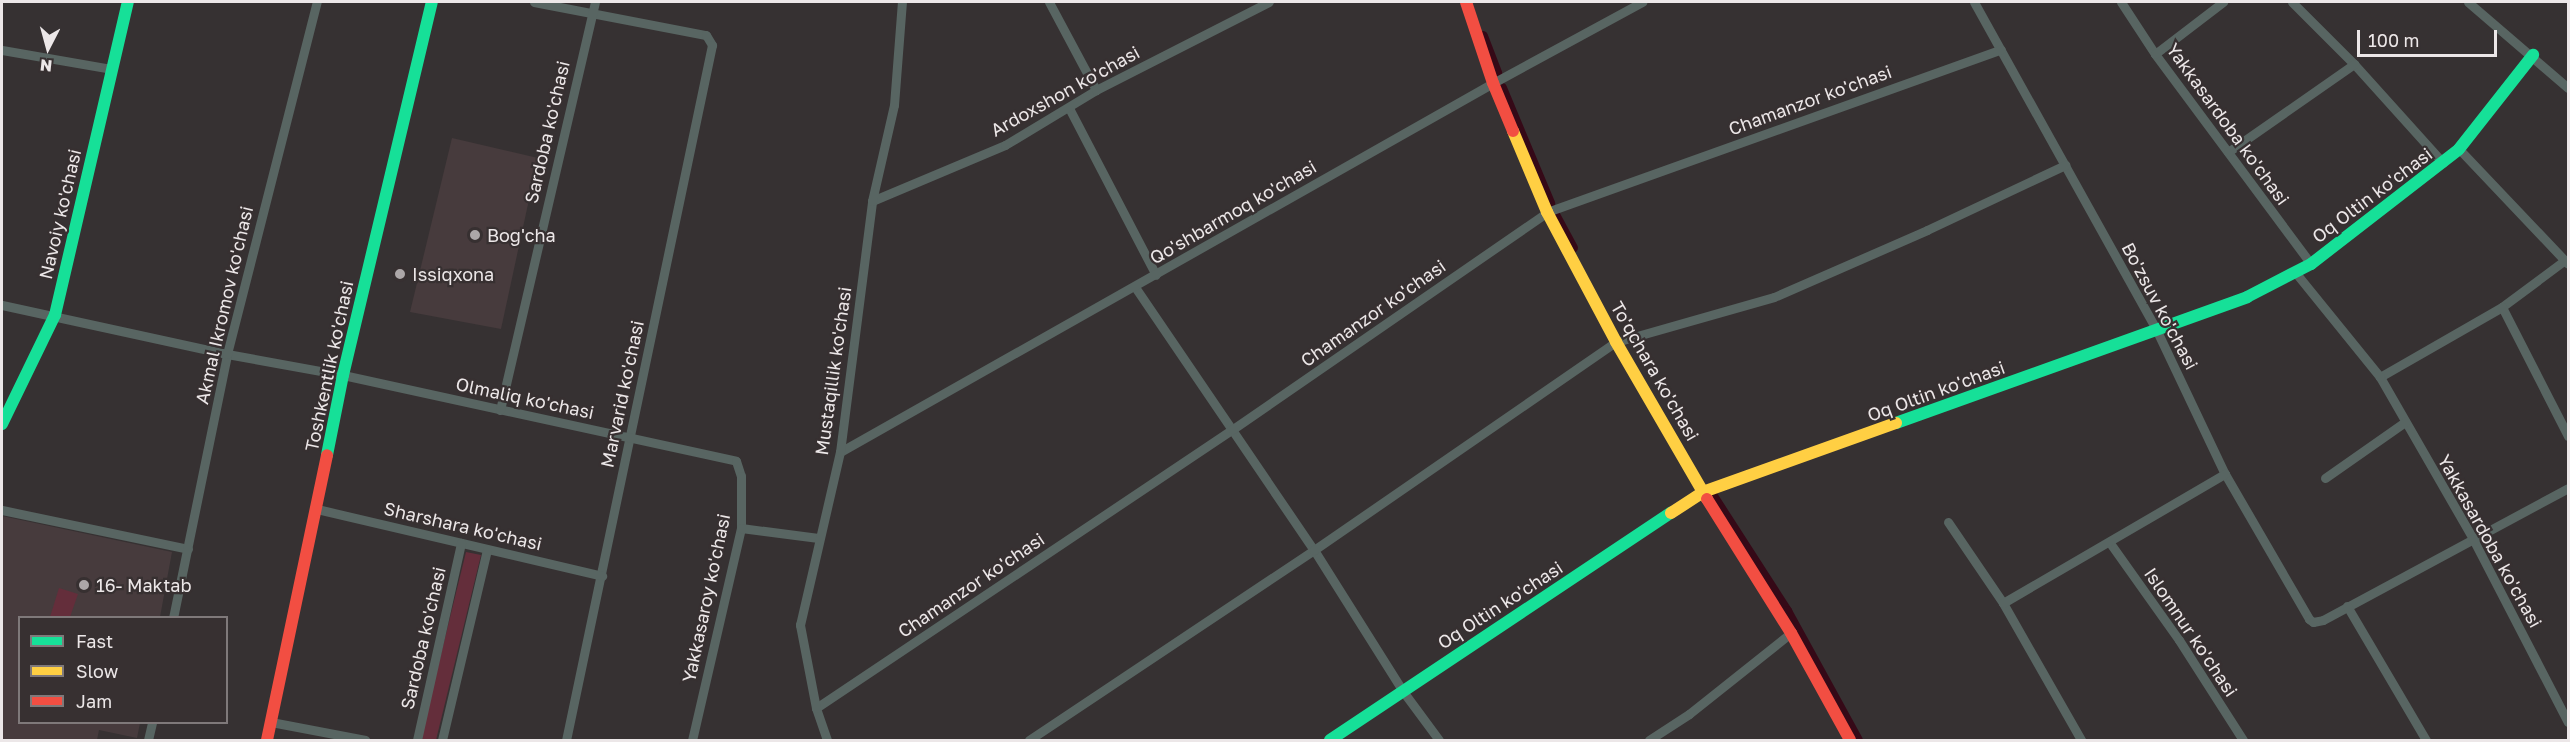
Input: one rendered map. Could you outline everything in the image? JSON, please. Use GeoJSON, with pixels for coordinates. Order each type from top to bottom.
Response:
{"type":"FeatureCollection","features":[{"type":"Feature","properties":{"kind":"street","name":"Navoiy ko'chasi"},"geometry":{"type":"LineString","coordinates":[[2,424],[55,315],[128,2]]}},
{"type":"Feature","properties":{"kind":"street","name":"Akmal Ikromov ko'chasi"},"geometry":{"type":"LineString","coordinates":[[174,616],[227,354],[317,2]]}},
{"type":"Feature","properties":{"kind":"street","name":"Toshkentlik ko'chasi"},"geometry":{"type":"LineString","coordinates":[[267,741],[343,375],[432,2]]}},
{"type":"Feature","properties":{"kind":"street"},"geometry":{"type":"LineString","coordinates":[[534,2],[592,14]]}},
{"type":"Feature","properties":{"kind":"street","name":"Sardoba ko'chasi"},"geometry":{"type":"LineString","coordinates":[[500,410],[595,2]]}},
{"type":"Feature","properties":{"kind":"street","name":"Mustaqillik ko'chasi"},"geometry":{"type":"LineString","coordinates":[[827,741],[816,708],[800,625],[818,538],[840,452],[872,201],[894,105],[902,2]]}},
{"type":"Feature","properties":{"kind":"street"},"geometry":{"type":"LineString","coordinates":[[1048,2],[1096,90]]}},
{"type":"Feature","properties":{"kind":"street","name":"Ardoxshon ko'chasi"},"geometry":{"type":"LineString","coordinates":[[872,201],[1005,145],[1096,90],[1269,2]]}},
{"type":"Feature","properties":{"kind":"street","name":"To'qchara ko'chasi"},"geometry":{"type":"LineString","coordinates":[[1466,2],[1493,83],[1547,212],[1616,342],[1703,492],[1791,633],[1850,741]]}},
{"type":"Feature","properties":{"kind":"street","name":"Qo'shbarmoq ko'chasi"},"geometry":{"type":"LineString","coordinates":[[840,452],[1493,83],[1642,2]]}},
{"type":"Feature","properties":{"kind":"street","name":"Bo'zsuv ko'chasi"},"geometry":{"type":"LineString","coordinates":[[1974,2],[2156,329],[2225,474],[2309,618],[2318,621],[2347,606]]}},
{"type":"Feature","properties":{"kind":"street","name":"Yakkasardoba ko'chasi"},"geometry":{"type":"LineString","coordinates":[[2121,2],[2155,54],[2311,264]]}},
{"type":"Feature","properties":{"kind":"street"},"geometry":{"type":"LineString","coordinates":[[2155,54],[2223,2]]}},
{"type":"Feature","properties":{"kind":"street"},"geometry":{"type":"LineString","coordinates":[[2292,2],[2354,64],[2443,163]]}},
{"type":"Feature","properties":{"kind":"street"},"geometry":{"type":"LineString","coordinates":[[2468,2],[2533,55],[2568,88]]}},
{"type":"Feature","properties":{"kind":"street","name":"Marvarid ko'chasi"},"geometry":{"type":"LineString","coordinates":[[566,741],[712,45],[706,35],[592,14]]}},
{"type":"Feature","properties":{"kind":"street","name":"Chamanzor ko'chasi"},"geometry":{"type":"LineString","coordinates":[[816,708],[1233,429],[1547,212],[2001,49]]}},
{"type":"Feature","properties":{"kind":"street"},"geometry":{"type":"LineString","coordinates":[[2,50],[112,69]]}},
{"type":"Feature","properties":{"kind":"street","name":"Oq Oltin ko'chasi"},"geometry":{"type":"LineString","coordinates":[[1330,741],[1402,690],[1703,492],[2247,297],[2311,264],[2459,150],[2533,55]]}},
{"type":"Feature","properties":{"kind":"street"},"geometry":{"type":"LineString","coordinates":[[2228,152],[2354,64]]}},
{"type":"Feature","properties":{"kind":"street"},"geometry":{"type":"LineString","coordinates":[[1069,108],[1156,275]]}},
{"type":"Feature","properties":{"kind":"street"},"geometry":{"type":"LineString","coordinates":[[2380,377],[2502,307],[2567,262],[2459,150]]}},
{"type":"Feature","properties":{"kind":"street"},"geometry":{"type":"LineString","coordinates":[[1029,741],[1314,550],[1616,342],[1774,297],[1927,230],[2065,165]]}},
{"type":"Feature","properties":{"kind":"street","name":"Yakkasardoba ko'chasi"},"geometry":{"type":"LineString","coordinates":[[2295,272],[2380,377],[2473,539],[2568,722]]}},
{"type":"Feature","properties":{"kind":"street"},"geometry":{"type":"LineString","coordinates":[[1135,287],[1233,429],[1314,550],[1402,690],[1439,741]]}},
{"type":"Feature","properties":{"kind":"street","name":"Olmaliq ko'chasi"},"geometry":{"type":"LineString","coordinates":[[2,305],[227,354],[343,375],[736,462]]}},
{"type":"Feature","properties":{"kind":"street"},"geometry":{"type":"LineString","coordinates":[[2502,307],[2568,436]]}},
{"type":"Feature","properties":{"kind":"street"},"geometry":{"type":"LineString","coordinates":[[2325,477],[2404,422]]}},
{"type":"Feature","properties":{"kind":"street","name":"Yakkasaroy ko'chasi"},"geometry":{"type":"LineString","coordinates":[[692,741],[741,528],[741,476],[736,462]]}},
{"type":"Feature","properties":{"kind":"street"},"geometry":{"type":"LineString","coordinates":[[2003,603],[2110,543],[2225,474]]}},
{"type":"Feature","properties":{"kind":"street"},"geometry":{"type":"LineString","coordinates":[[2426,741],[2347,606],[2568,488]]}},
{"type":"Feature","properties":{"kind":"street","name":"Sharshara ko'chasi"},"geometry":{"type":"LineString","coordinates":[[317,509],[602,576]]}},
{"type":"Feature","properties":{"kind":"street"},"geometry":{"type":"LineString","coordinates":[[2,510],[188,549]]}},
{"type":"Feature","properties":{"kind":"street"},"geometry":{"type":"LineString","coordinates":[[1948,522],[2003,603],[2081,741]]}},
{"type":"Feature","properties":{"kind":"street"},"geometry":{"type":"LineString","coordinates":[[741,528],[818,538]]}},
{"type":"Feature","properties":{"kind":"street","name":"Sardoba ko'chasi"},"geometry":{"type":"LineString","coordinates":[[417,741],[461,543]]}},
{"type":"Feature","properties":{"kind":"street","name":"Islomnur ko'chasi"},"geometry":{"type":"LineString","coordinates":[[2110,543],[2179,640],[2243,741]]}},
{"type":"Feature","properties":{"kind":"street"},"geometry":{"type":"LineString","coordinates":[[442,741],[487,549]]}},
{"type":"Feature","properties":{"kind":"street"},"geometry":{"type":"LineString","coordinates":[[1649,741],[1689,714],[1791,633]]}},
{"type":"Feature","properties":{"kind":"street"},"geometry":{"type":"LineString","coordinates":[[271,722],[365,741]]}},
{"type":"Feature","properties":{"kind":"street"},"geometry":{"type":"LineString","coordinates":[[148,741],[152,724]]}},
{"type":"Feature","properties":{"kind":"shaded area","name":"Bog'cha"},"geometry":{"type":"Polygon","coordinates":[[[452,138],[538,158],[501,329],[410,312],[452,138]]]}},
{"type":"Feature","properties":{"kind":"shaded area","name":"16- Maktab"},"geometry":{"type":"Polygon","coordinates":[[[2,516],[172,552],[160,616],[18,616],[18,724],[140,724],[137,738],[99,730],[97,740],[2,740],[2,516]]]}},
{"type":"Feature","properties":{"kind":"shaded area"},"geometry":{"type":"Polygon","coordinates":[[[466,552],[481,555],[436,740],[420,740],[466,552]]]}},
{"type":"Feature","properties":{"kind":"shaded area"},"geometry":{"type":"Polygon","coordinates":[[[59,588],[78,594],[70,616],[50,616],[59,588]]]}},
{"type":"Feature","properties":{"kind":"waterway"},"geometry":{"type":"LineString","coordinates":[[1483,36],[1497,73]]}},
{"type":"Feature","properties":{"kind":"waterway"},"geometry":{"type":"LineString","coordinates":[[1502,88],[1550,203]]}},
{"type":"Feature","properties":{"kind":"waterway"},"geometry":{"type":"LineString","coordinates":[[1553,211],[1573,248]]}},
{"type":"Feature","properties":{"kind":"waterway"},"geometry":{"type":"LineString","coordinates":[[1713,496],[1787,611],[1858,740]]}},
{"type":"Feature","properties":{"kind":"traffic: fast"},"geometry":{"type":"LineString","coordinates":[[2,424],[55,315],[128,2]]}},
{"type":"Feature","properties":{"kind":"traffic: fast"},"geometry":{"type":"LineString","coordinates":[[327,455],[343,375],[432,2]]}},
{"type":"Feature","properties":{"kind":"traffic: fast"},"geometry":{"type":"LineString","coordinates":[[1896,423],[2247,297],[2311,264],[2459,149],[2533,55]]}},
{"type":"Feature","properties":{"kind":"traffic: fast"},"geometry":{"type":"LineString","coordinates":[[1330,740],[1671,513]]}},
{"type":"Feature","properties":{"kind":"traffic: slow"},"geometry":{"type":"LineString","coordinates":[[1513,131],[1547,212],[1616,342],[1707,499]]}},
{"type":"Feature","properties":{"kind":"traffic: slow"},"geometry":{"type":"LineString","coordinates":[[1671,513],[1703,492],[1896,423]]}},
{"type":"Feature","properties":{"kind":"traffic: jam"},"geometry":{"type":"LineString","coordinates":[[1466,2],[1493,83],[1513,131]]}},
{"type":"Feature","properties":{"kind":"traffic: jam"},"geometry":{"type":"LineString","coordinates":[[267,740],[327,455]]}},
{"type":"Feature","properties":{"kind":"traffic: jam"},"geometry":{"type":"LineString","coordinates":[[1707,499],[1791,633],[1850,740]]}},
{"type":"Feature","properties":{"kind":"place","name":"Bog'cha"},"geometry":{"type":"Point","coordinates":[475,235]}},
{"type":"Feature","properties":{"kind":"place","name":"Issiqxona"},"geometry":{"type":"Point","coordinates":[400,274]}},
{"type":"Feature","properties":{"kind":"place","name":"16- Maktab"},"geometry":{"type":"Point","coordinates":[84,585]}}]}
